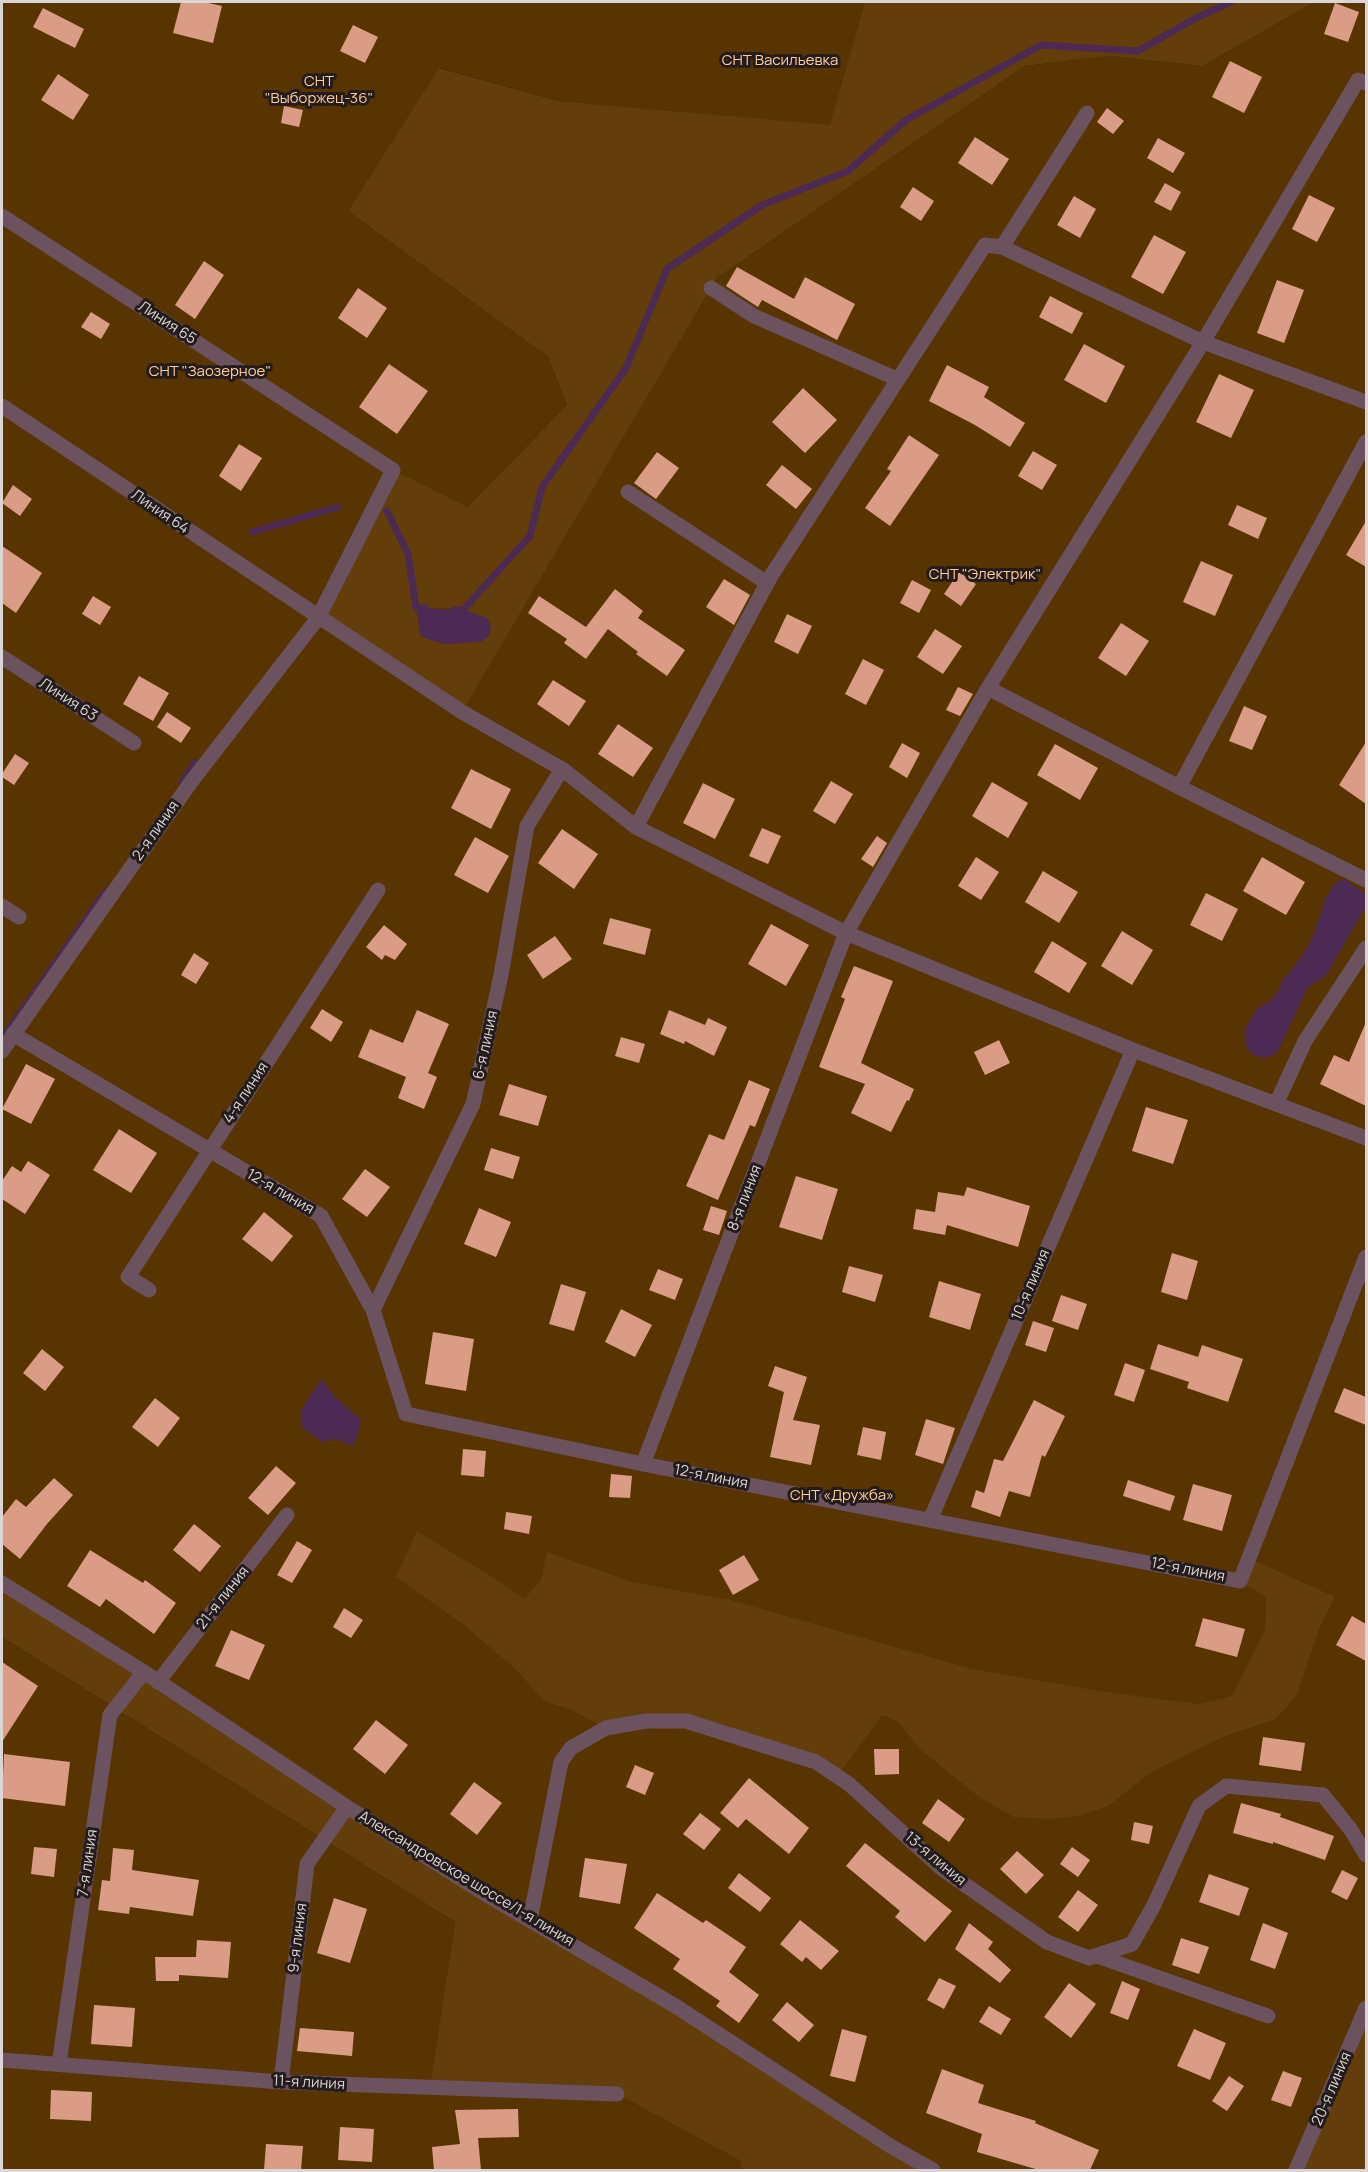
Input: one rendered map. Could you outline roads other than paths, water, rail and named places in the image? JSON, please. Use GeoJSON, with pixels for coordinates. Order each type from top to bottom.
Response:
{"type":"FeatureCollection","features":[{"type":"Feature","properties":{"kind":"street","name":"8-я линия"},"geometry":{"type":"LineString","coordinates":[[644,1464],[846,933],[988,688],[1203,342],[1358,80],[1366,83]]}},
{"type":"Feature","properties":{"kind":"street"},"geometry":{"type":"LineString","coordinates":[[1002,247],[1087,113]]}},
{"type":"Feature","properties":{"kind":"street","name":"Линия 65"},"geometry":{"type":"LineString","coordinates":[[2,216],[393,470]]}},
{"type":"Feature","properties":{"kind":"street"},"geometry":{"type":"LineString","coordinates":[[636,827],[767,583],[985,245],[1002,247],[1203,342],[1366,402]]}},
{"type":"Feature","properties":{"kind":"street"},"geometry":{"type":"LineString","coordinates":[[711,288],[754,316],[897,379]]}},
{"type":"Feature","properties":{"kind":"street","name":"Линия 64"},"geometry":{"type":"LineString","coordinates":[[2,406],[318,618],[462,711],[562,769],[636,827],[846,933],[1133,1050],[1366,1138]]}},
{"type":"Feature","properties":{"kind":"street"},"geometry":{"type":"LineString","coordinates":[[1179,788],[1366,442]]}},
{"type":"Feature","properties":{"kind":"street","name":"2-я линия"},"geometry":{"type":"LineString","coordinates":[[2,1051],[191,782],[318,618],[393,470]]}},
{"type":"Feature","properties":{"kind":"street"},"geometry":{"type":"LineString","coordinates":[[628,492],[767,583]]}},
{"type":"Feature","properties":{"kind":"street","name":"Линия 63"},"geometry":{"type":"LineString","coordinates":[[2,657],[134,743]]}},
{"type":"Feature","properties":{"kind":"street"},"geometry":{"type":"LineString","coordinates":[[988,688],[1179,788],[1366,880]]}},
{"type":"Feature","properties":{"kind":"street","name":"6-я линия"},"geometry":{"type":"LineString","coordinates":[[373,1310],[473,1104],[501,975],[527,826],[562,769]]}},
{"type":"Feature","properties":{"kind":"street","name":"4-я линия"},"geometry":{"type":"LineString","coordinates":[[149,1290],[128,1277],[378,890]]}},
{"type":"Feature","properties":{"kind":"street"},"geometry":{"type":"LineString","coordinates":[[2,906],[19,917]]}},
{"type":"Feature","properties":{"kind":"street"},"geometry":{"type":"LineString","coordinates":[[1276,1104],[1305,1041],[1366,948]]}},
{"type":"Feature","properties":{"kind":"street","name":"12-я линия"},"geometry":{"type":"LineString","coordinates":[[13,1034],[321,1216],[373,1310],[406,1414],[644,1464],[1240,1581],[1366,1257]]}},
{"type":"Feature","properties":{"kind":"street","name":"10-я линия"},"geometry":{"type":"LineString","coordinates":[[930,1520],[1133,1050]]}},
{"type":"Feature","properties":{"kind":"street","name":"21-я линия"},"geometry":{"type":"LineString","coordinates":[[158,1682],[287,1515]]}},
{"type":"Feature","properties":{"kind":"street","name":"Александровское шоссе/1-я линия"},"geometry":{"type":"LineString","coordinates":[[2,1583],[144,1672],[347,1807],[677,2007],[892,2147],[933,2170]]}},
{"type":"Feature","properties":{"kind":"street","name":"7-я линия"},"geometry":{"type":"LineString","coordinates":[[59,2064],[110,1715],[144,1672]]}},
{"type":"Feature","properties":{"kind":"street","name":"13-я линия"},"geometry":{"type":"LineString","coordinates":[[530,1920],[561,1762],[571,1748],[606,1728],[646,1721],[686,1722],[816,1762],[849,1784],[941,1868],[1047,1942],[1089,1958],[1097,1956],[1268,2016]]}},
{"type":"Feature","properties":{"kind":"street"},"geometry":{"type":"LineString","coordinates":[[1097,1956],[1132,1944],[1154,1905],[1199,1806],[1226,1786],[1323,1795],[1351,1830],[1366,1855]]}},
{"type":"Feature","properties":{"kind":"street","name":"9-я линия"},"geometry":{"type":"LineString","coordinates":[[281,2082],[307,1864],[347,1807]]}},
{"type":"Feature","properties":{"kind":"street","name":"20-я линия"},"geometry":{"type":"LineString","coordinates":[[1296,2170],[1366,2008]]}},
{"type":"Feature","properties":{"kind":"street","name":"11-я линия"},"geometry":{"type":"LineString","coordinates":[[2,2060],[281,2082],[617,2094]]}},
{"type":"Feature","properties":{"kind":"waterway"},"geometry":{"type":"LineString","coordinates":[[454,610],[463,610],[530,536],[542,487],[626,368],[667,269],[762,205],[848,171],[906,120],[1041,45],[1138,51],[1196,18],[1231,2]]}},
{"type":"Feature","properties":{"kind":"waterway"},"geometry":{"type":"LineString","coordinates":[[252,532],[338,507]]}},
{"type":"Feature","properties":{"kind":"waterway"},"geometry":{"type":"LineString","coordinates":[[387,511],[408,554],[416,608],[425,608]]}},
{"type":"Feature","properties":{"kind":"waterway"},"geometry":{"type":"LineString","coordinates":[[182,782],[196,762]]}},
{"type":"Feature","properties":{"kind":"waterway"},"geometry":{"type":"LineString","coordinates":[[2,1039],[105,892]]}},
{"type":"Feature","properties":{"kind":"park label","name":"СНТ Васильевка"},"geometry":{"type":"Point","coordinates":[780,61]}},
{"type":"Feature","properties":{"kind":"park label","name":"СНТ \"Выборжец-36\""},"geometry":{"type":"Point","coordinates":[319,90]}},
{"type":"Feature","properties":{"kind":"park label","name":"СНТ \"Заозерное\""},"geometry":{"type":"Point","coordinates":[210,372]}},
{"type":"Feature","properties":{"kind":"park label","name":"СНТ \"Электрик\""},"geometry":{"type":"Point","coordinates":[985,575]}},
{"type":"Feature","properties":{"kind":"park label","name":"СНТ «Дружба»"},"geometry":{"type":"Point","coordinates":[842,1496]}}]}
